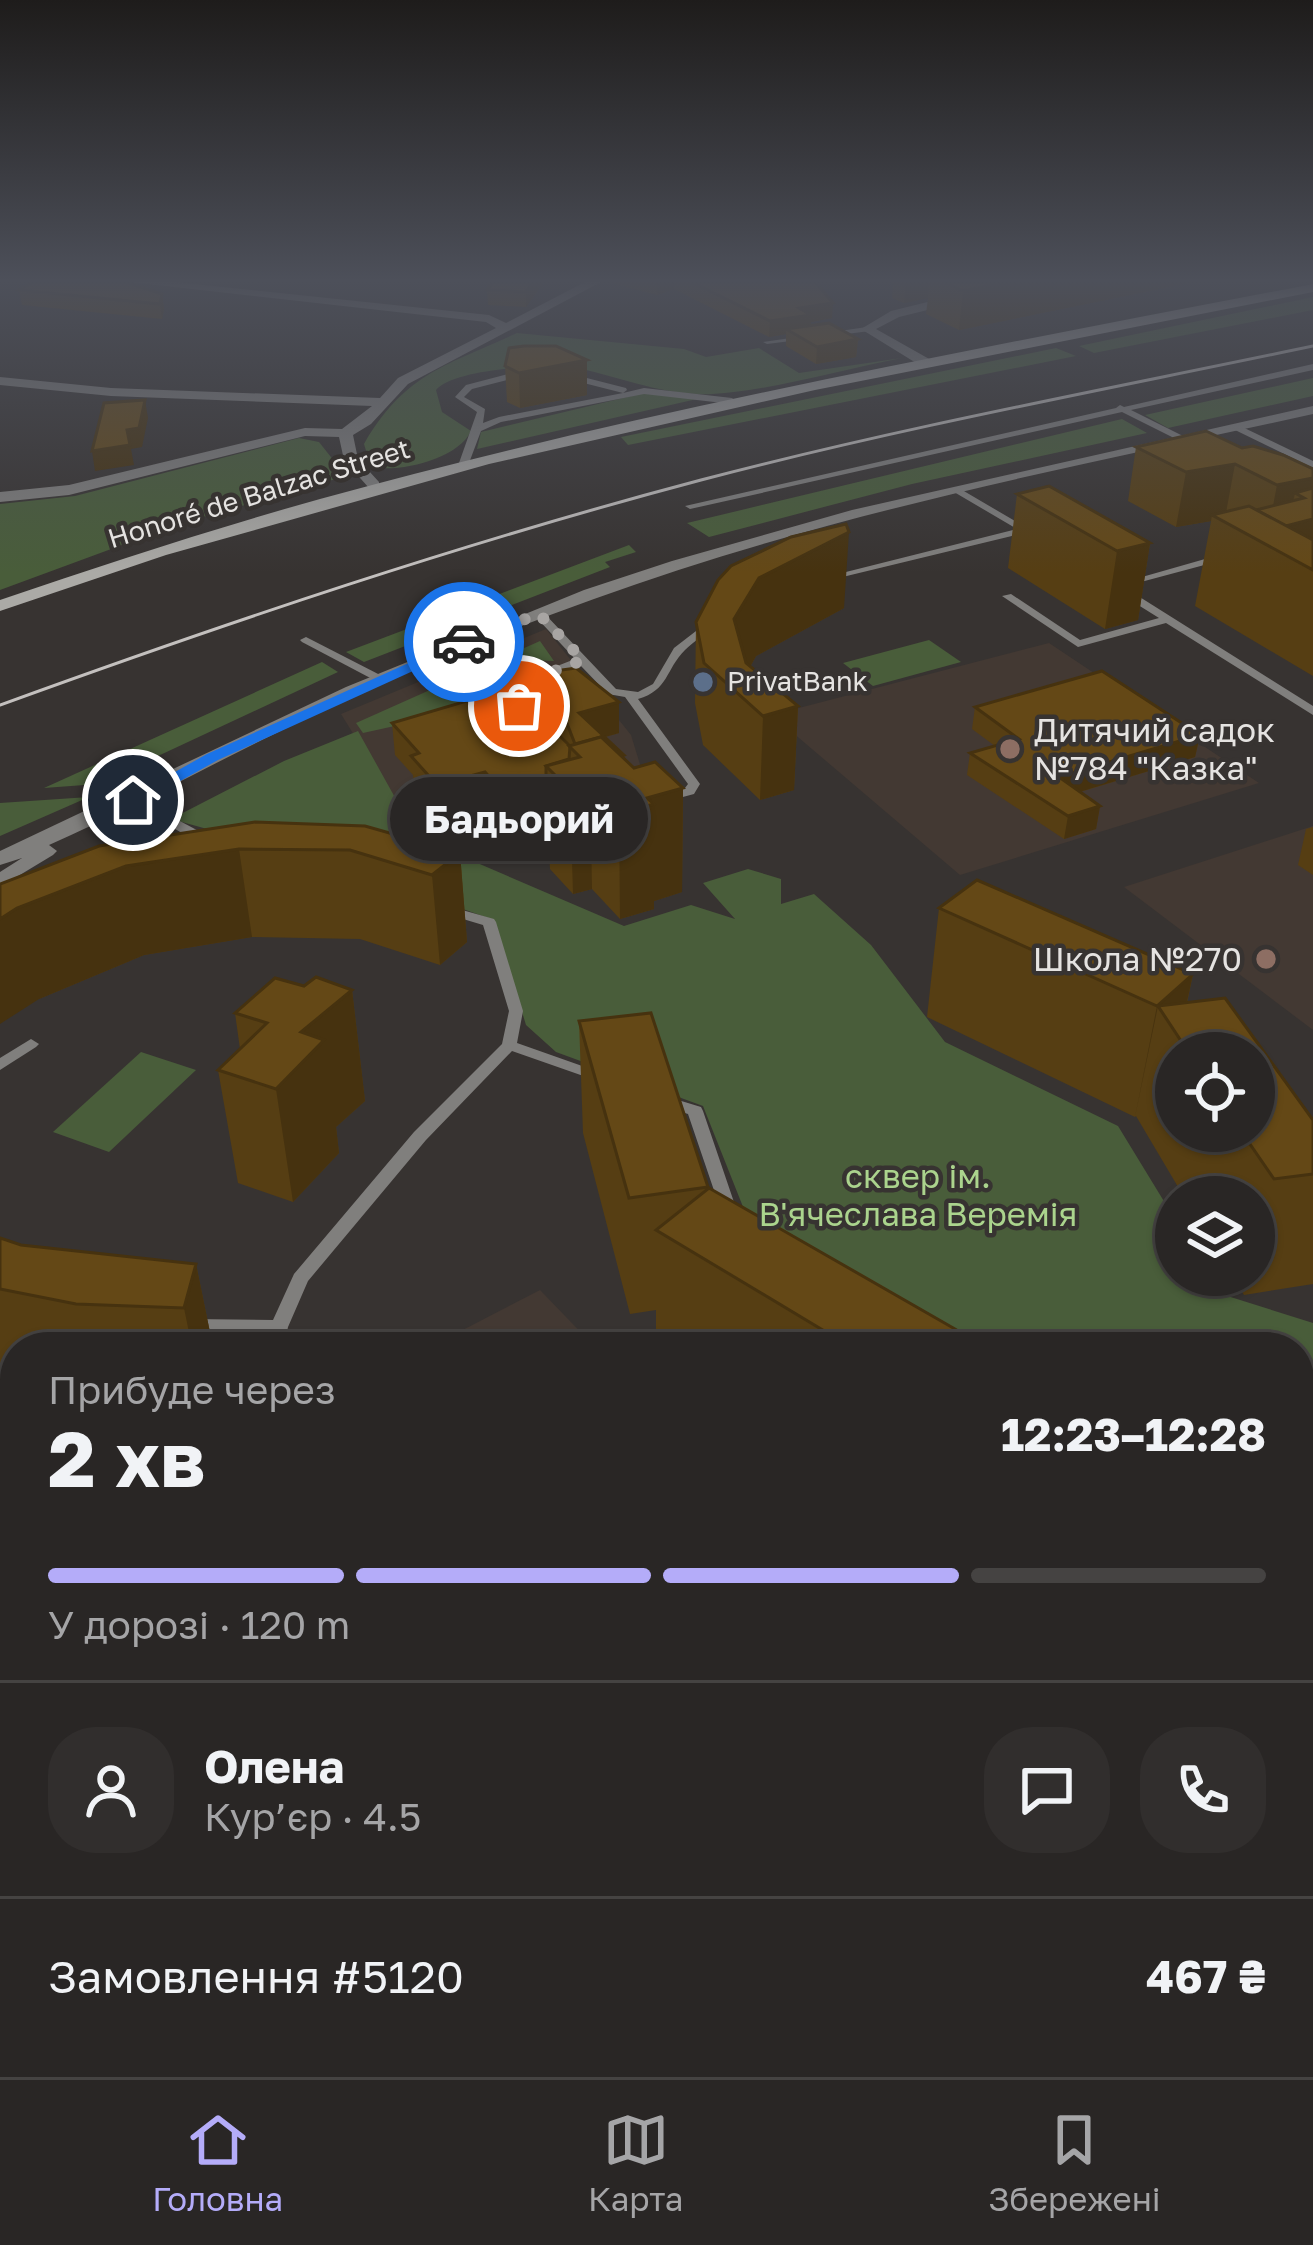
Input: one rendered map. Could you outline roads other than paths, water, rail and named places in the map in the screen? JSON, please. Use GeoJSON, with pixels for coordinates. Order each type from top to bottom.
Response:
{"type":"FeatureCollection","features":[{"type":"Feature","properties":{"kind":"main road","name":"Honoré de Balzac Street"},"geometry":{"type":"LineString","coordinates":[[0,606],[374,484],[845,379]]}},
{"type":"Feature","properties":{"kind":"street"},"geometry":{"type":"LineString","coordinates":[[0,497],[69,490],[305,432],[345,433],[366,422],[408,379]]}},
{"type":"Feature","properties":{"kind":"street"},"geometry":{"type":"LineString","coordinates":[[0,381],[111,392],[381,403]]}},
{"type":"Feature","properties":{"kind":"street"},"geometry":{"type":"LineString","coordinates":[[0,859],[88,823],[380,680],[539,614],[735,548],[956,490],[1313,410]]}},
{"type":"Feature","properties":{"kind":"street"},"geometry":{"type":"LineString","coordinates":[[345,433],[351,460],[374,484]]}},
{"type":"Feature","properties":{"kind":"street"},"geometry":{"type":"LineString","coordinates":[[0,881],[88,823]]}},
{"type":"Feature","properties":{"kind":"lane"},"geometry":{"type":"LineString","coordinates":[[464,463],[482,411],[459,397],[469,387],[510,379]]}},
{"type":"Feature","properties":{"kind":"lane"},"geometry":{"type":"LineString","coordinates":[[576,379],[603,389],[732,401]]}},
{"type":"Feature","properties":{"kind":"lane"},"geometry":{"type":"LineString","coordinates":[[690,506],[1257,379]]}},
{"type":"Feature","properties":{"kind":"lane"},"geometry":{"type":"LineString","coordinates":[[477,429],[644,391]]}},
{"type":"Feature","properties":{"kind":"lane"},"geometry":{"type":"LineString","coordinates":[[1119,408],[1182,439]]}},
{"type":"Feature","properties":{"kind":"lane"},"geometry":{"type":"LineString","coordinates":[[1236,427],[1313,468]]}},
{"type":"Feature","properties":{"kind":"lane"},"geometry":{"type":"LineString","coordinates":[[1289,453],[1313,447]]}},
{"type":"Feature","properties":{"kind":"lane"},"geometry":{"type":"LineString","coordinates":[[1291,478],[1313,468]]}},
{"type":"Feature","properties":{"kind":"lane"},"geometry":{"type":"LineString","coordinates":[[956,490],[1043,542]]}},
{"type":"Feature","properties":{"kind":"lane"},"geometry":{"type":"LineString","coordinates":[[804,586],[1025,530]]}},
{"type":"Feature","properties":{"kind":"lane"},"geometry":{"type":"LineString","coordinates":[[1236,554],[1114,586],[1313,711]]}},
{"type":"Feature","properties":{"kind":"lane"},"geometry":{"type":"LineString","coordinates":[[1007,596],[1078,644],[1168,619]]}},
{"type":"Feature","properties":{"kind":"lane"},"geometry":{"type":"LineString","coordinates":[[539,614],[613,692],[628,695],[650,693],[678,650],[728,614]]}},
{"type":"Feature","properties":{"kind":"lane"},"geometry":{"type":"LineString","coordinates":[[306,640],[380,680]]}},
{"type":"Feature","properties":{"kind":"lane"},"geometry":{"type":"LineString","coordinates":[[519,706],[510,688],[583,660]]}},
{"type":"Feature","properties":{"kind":"lane"},"geometry":{"type":"LineString","coordinates":[[628,695],[694,784]]}},
{"type":"Feature","properties":{"kind":"lane"},"geometry":{"type":"LineString","coordinates":[[653,801],[690,791],[694,784],[710,779]]}},
{"type":"Feature","properties":{"kind":"lane"},"geometry":{"type":"LineString","coordinates":[[133,800],[189,836],[220,844]]}},
{"type":"Feature","properties":{"kind":"lane"},"geometry":{"type":"LineString","coordinates":[[490,842],[593,817]]}},
{"type":"Feature","properties":{"kind":"lane"},"geometry":{"type":"LineString","coordinates":[[279,1332],[300,1277],[420,1136],[509,1046],[516,1011],[489,922],[463,912],[426,909]]}},
{"type":"Feature","properties":{"kind":"lane"},"geometry":{"type":"LineString","coordinates":[[0,1065],[31,1044]]}},
{"type":"Feature","properties":{"kind":"lane"},"geometry":{"type":"LineString","coordinates":[[509,1046],[609,1081]]}},
{"type":"Feature","properties":{"kind":"lane"},"geometry":{"type":"LineString","coordinates":[[652,1096],[695,1112],[733,1222]]}},
{"type":"Feature","properties":{"kind":"lane"},"geometry":{"type":"LineString","coordinates":[[178,1325],[280,1327]]}},
{"type":"Feature","properties":{"kind":"tram line"},"geometry":{"type":"LineString","coordinates":[[0,705],[348,585],[612,504],[853,443],[1153,379]]}},
{"type":"Feature","properties":{"kind":"place","name":"PrivatBank"},"geometry":{"type":"Point","coordinates":[703,682]}},
{"type":"Feature","properties":{"kind":"place","name":"Бадьорий"},"geometry":{"type":"Point","coordinates":[519,706]}},
{"type":"Feature","properties":{"kind":"place","name":"Дитячий садок №784 \"Казка\""},"geometry":{"type":"Point","coordinates":[1010,749]}},
{"type":"Feature","properties":{"kind":"place","name":"Школа №270"},"geometry":{"type":"Point","coordinates":[1266,959]}},
{"type":"Feature","properties":{"kind":"park label","name":"сквер ім. В'ячеслава Веремія"},"geometry":{"type":"Point","coordinates":[918,1195]}}]}
